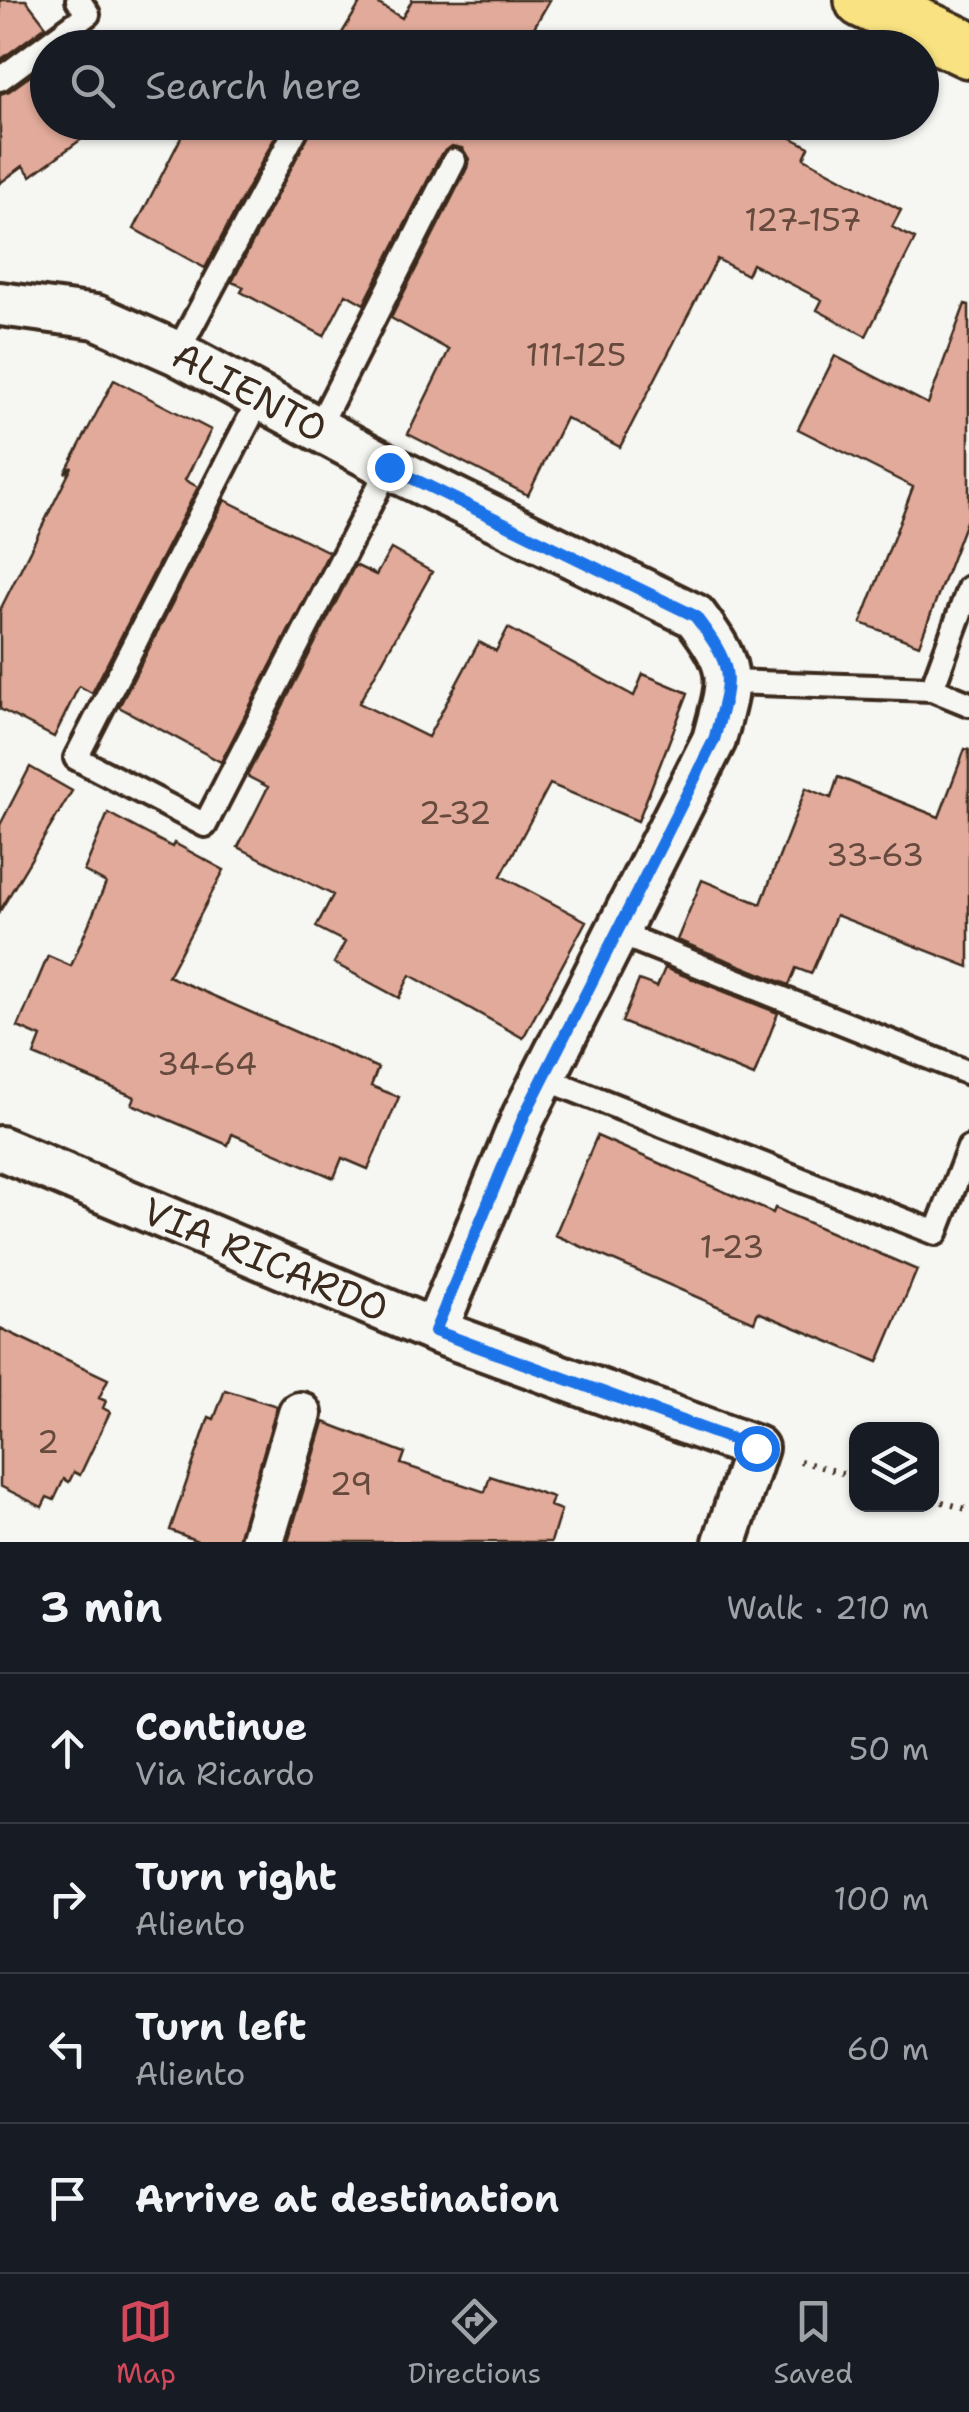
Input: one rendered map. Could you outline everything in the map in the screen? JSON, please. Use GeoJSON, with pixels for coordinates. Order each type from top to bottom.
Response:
{"type":"FeatureCollection","features":[{"type":"Feature","properties":{"kind":"main road"},"geometry":{"type":"LineString","coordinates":[[862,0],[926,30]]}},
{"type":"Feature","properties":{"kind":"main road"},"geometry":{"type":"LineString","coordinates":[[939,36],[969,50]]}},
{"type":"Feature","properties":{"kind":"street","name":"ALIENTO"},"geometry":{"type":"LineString","coordinates":[[0,304],[96,317],[177,353],[389,467],[695,616],[719,648],[730,682]]}},
{"type":"Feature","properties":{"kind":"street"},"geometry":{"type":"LineString","coordinates":[[435,1331],[524,1116],[714,740],[730,682]]}},
{"type":"Feature","properties":{"kind":"street","name":"VIA RICARDO"},"geometry":{"type":"LineString","coordinates":[[0,1148],[435,1331],[756,1448]]}},
{"type":"Feature","properties":{"kind":"street"},"geometry":{"type":"LineString","coordinates":[[262,1542],[300,1414]]}},
{"type":"Feature","properties":{"kind":"street"},"geometry":{"type":"LineString","coordinates":[[725,1542],[756,1448]]}},
{"type":"Feature","properties":{"kind":"lane"},"geometry":{"type":"LineString","coordinates":[[66,30],[88,14],[78,0]]}},
{"type":"Feature","properties":{"kind":"lane"},"geometry":{"type":"LineString","coordinates":[[0,79],[30,57]]}},
{"type":"Feature","properties":{"kind":"lane"},"geometry":{"type":"LineString","coordinates":[[177,353],[290,140]]}},
{"type":"Feature","properties":{"kind":"lane"},"geometry":{"type":"LineString","coordinates":[[318,428],[454,161]]}},
{"type":"Feature","properties":{"kind":"lane"},"geometry":{"type":"LineString","coordinates":[[260,398],[76,758],[205,825],[389,467]]}},
{"type":"Feature","properties":{"kind":"lane"},"geometry":{"type":"LineString","coordinates":[[932,689],[969,588]]}},
{"type":"Feature","properties":{"kind":"lane"},"geometry":{"type":"LineString","coordinates":[[730,682],[932,689],[969,704]]}},
{"type":"Feature","properties":{"kind":"lane"},"geometry":{"type":"LineString","coordinates":[[618,934],[969,1073]]}},
{"type":"Feature","properties":{"kind":"lane"},"geometry":{"type":"LineString","coordinates":[[544,1078],[936,1233],[969,1148]]}},
{"type":"Feature","properties":{"kind":"path"},"geometry":{"type":"LineString","coordinates":[[756,1448],[849,1475]]}},
{"type":"Feature","properties":{"kind":"path"},"geometry":{"type":"LineString","coordinates":[[939,1501],[969,1510]]}},
{"type":"Feature","properties":{"kind":"building"},"geometry":{"type":"Polygon","coordinates":[[[0,0],[26,0],[46,26],[30,30],[30,38],[0,60],[0,0]]]}},
{"type":"Feature","properties":{"kind":"building"},"geometry":{"type":"Polygon","coordinates":[[[362,0],[372,0],[402,18],[412,0],[550,0],[532,30],[344,30],[362,0]]]}},
{"type":"Feature","properties":{"kind":"building"},"geometry":{"type":"Polygon","coordinates":[[[30,76],[30,140],[80,140],[31,176],[23,166],[0,183],[0,94],[30,76]]]}},
{"type":"Feature","properties":{"kind":"building"},"geometry":{"type":"Polygon","coordinates":[[[180,140],[273,140],[205,268],[134,229],[180,140]]]}},
{"type":"Feature","properties":{"kind":"building"},"geometry":{"type":"Polygon","coordinates":[[[306,140],[796,140],[809,147],[804,158],[901,210],[892,227],[915,239],[866,336],[817,310],[822,300],[752,264],[747,275],[717,259],[620,447],[566,418],[528,495],[408,434],[449,350],[391,318],[467,168],[469,159],[462,148],[452,146],[441,154],[364,304],[346,294],[324,336],[241,292],[244,287],[232,282],[306,140]]]}},
{"type":"Feature","properties":{"kind":"building"},"geometry":{"type":"Polygon","coordinates":[[[965,304],[969,305],[969,514],[919,645],[861,623],[913,487],[798,429],[835,356],[928,404],[965,304]]]}},
{"type":"Feature","properties":{"kind":"building"},"geometry":{"type":"Polygon","coordinates":[[[114,380],[211,430],[185,480],[198,487],[92,693],[79,686],[54,737],[0,709],[0,610],[114,380]]]}},
{"type":"Feature","properties":{"kind":"building"},"geometry":{"type":"Polygon","coordinates":[[[225,500],[329,552],[221,762],[119,707],[225,500]]]}},
{"type":"Feature","properties":{"kind":"building"},"geometry":{"type":"Polygon","coordinates":[[[391,549],[432,572],[359,703],[428,737],[479,642],[496,651],[508,628],[634,696],[643,674],[688,693],[638,821],[550,784],[501,876],[586,921],[523,1038],[410,975],[399,998],[334,963],[345,942],[316,927],[333,895],[238,847],[268,787],[247,776],[355,565],[376,575],[391,549]]]}},
{"type":"Feature","properties":{"kind":"building"},"geometry":{"type":"Polygon","coordinates":[[[965,749],[969,750],[969,967],[836,915],[811,974],[796,968],[789,985],[677,940],[702,880],[761,904],[806,788],[831,798],[838,777],[939,817],[965,749]]]}},
{"type":"Feature","properties":{"kind":"building"},"geometry":{"type":"Polygon","coordinates":[[[30,767],[72,791],[0,911],[0,825],[30,767]]]}},
{"type":"Feature","properties":{"kind":"building"},"geometry":{"type":"Polygon","coordinates":[[[108,813],[224,870],[168,976],[378,1068],[371,1086],[399,1097],[368,1169],[342,1158],[334,1178],[232,1134],[228,1145],[132,1104],[135,1097],[34,1055],[41,1037],[18,1027],[48,956],[71,966],[106,883],[84,871],[108,813]]]}},
{"type":"Feature","properties":{"kind":"building"},"geometry":{"type":"Polygon","coordinates":[[[665,968],[778,1013],[754,1076],[622,1022],[639,980],[657,987],[665,968]]]}},
{"type":"Feature","properties":{"kind":"building"},"geometry":{"type":"Polygon","coordinates":[[[597,1136],[773,1213],[775,1208],[917,1270],[878,1362],[758,1312],[754,1322],[555,1235],[597,1136]]]}},
{"type":"Feature","properties":{"kind":"building"},"geometry":{"type":"Polygon","coordinates":[[[0,1328],[108,1379],[99,1398],[106,1401],[103,1408],[110,1412],[80,1475],[74,1472],[69,1482],[64,1479],[54,1500],[47,1497],[42,1507],[0,1486],[0,1328]]]}},
{"type":"Feature","properties":{"kind":"building"},"geometry":{"type":"Polygon","coordinates":[[[225,1390],[277,1406],[238,1542],[200,1542],[170,1530],[209,1417],[214,1419],[225,1390]]]}},
{"type":"Feature","properties":{"kind":"building"},"geometry":{"type":"Polygon","coordinates":[[[324,1422],[405,1453],[401,1464],[485,1492],[490,1476],[553,1497],[550,1506],[561,1510],[551,1542],[288,1542],[324,1422]]]}},
{"type":"Feature","properties":{"kind":"route"},"geometry":{"type":"LineString","coordinates":[[389,467],[695,616],[719,648],[730,682],[714,740],[524,1116],[435,1331],[756,1448]]}}]}
